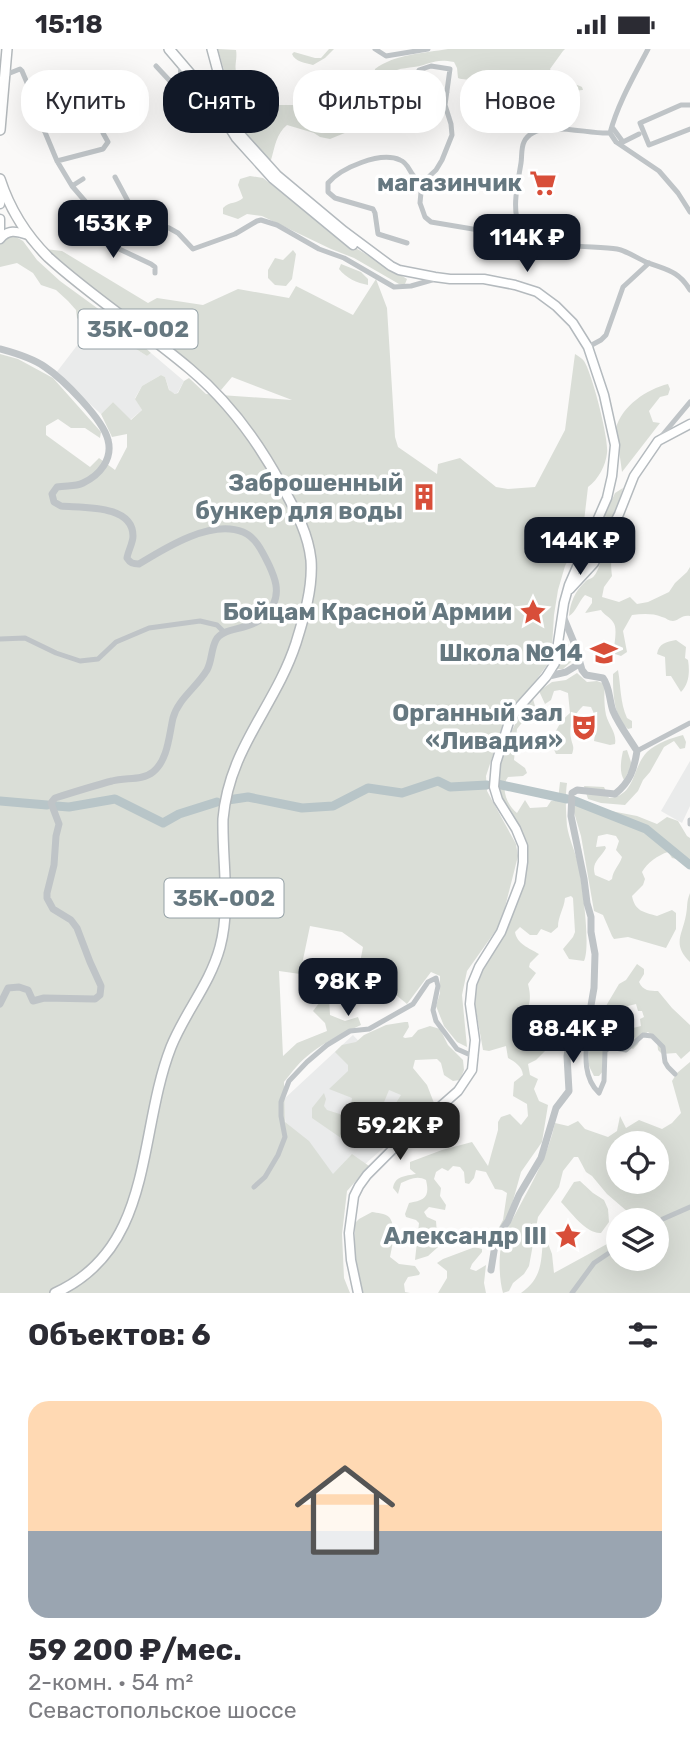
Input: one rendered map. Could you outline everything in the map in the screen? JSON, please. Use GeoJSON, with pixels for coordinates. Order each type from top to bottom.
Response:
{"type":"FeatureCollection","features":[{"type":"Feature","properties":{"kind":"main road"},"geometry":{"type":"LineString","coordinates":[[0,130],[5,49]]}},
{"type":"Feature","properties":{"kind":"main road"},"geometry":{"type":"LineString","coordinates":[[170,49],[187,70]]}},
{"type":"Feature","properties":{"kind":"main road"},"geometry":{"type":"LineString","coordinates":[[170,49],[188,70]]}},
{"type":"Feature","properties":{"kind":"main road"},"geometry":{"type":"LineString","coordinates":[[212,49],[218,70]]}},
{"type":"Feature","properties":{"kind":"main road"},"geometry":{"type":"LineString","coordinates":[[234,133],[273,179],[341,236],[389,270],[398,274],[484,279],[515,285],[537,292],[573,323],[604,395],[615,445],[607,498],[560,605],[553,650],[544,677]]}},
{"type":"Feature","properties":{"kind":"main road"},"geometry":{"type":"LineString","coordinates":[[239,133],[277,175],[367,250],[399,270],[431,277]]}},
{"type":"Feature","properties":{"kind":"main road","name":"35К-002"},"geometry":{"type":"LineString","coordinates":[[0,179],[1,194],[34,250],[218,396],[238,419],[270,465],[298,515],[304,528],[311,568],[303,619],[287,667],[253,727],[232,773],[224,804],[224,913],[220,947],[198,998],[177,1033],[164,1067],[126,1220],[101,1262],[74,1283],[55,1293]]}},
{"type":"Feature","properties":{"kind":"main road"},"geometry":{"type":"LineString","coordinates":[[0,204],[1,194]]}},
{"type":"Feature","properties":{"kind":"main road"},"geometry":{"type":"LineString","coordinates":[[0,219],[0,237]]}},
{"type":"Feature","properties":{"kind":"main road"},"geometry":{"type":"LineString","coordinates":[[0,237],[6,232],[24,233]]}},
{"type":"Feature","properties":{"kind":"main road","name":"35К-002"},"geometry":{"type":"LineString","coordinates":[[45,1293],[77,1277],[97,1260],[116,1232],[131,1193],[161,1064],[174,1030],[211,960],[217,936],[221,910],[219,815],[223,787],[239,743],[282,664],[298,617],[303,591],[306,553],[292,512],[230,416],[189,372]]}},
{"type":"Feature","properties":{"kind":"main road"},"geometry":{"type":"LineString","coordinates":[[358,1293],[349,1233],[354,1196],[359,1186],[399,1143],[458,1091],[472,1070],[475,1040],[470,1004],[472,984],[479,967],[501,932],[520,883],[523,862],[523,846],[498,800],[494,787],[496,763],[509,722],[552,669],[557,656],[566,590],[596,560],[634,476],[658,441],[690,424]]}},
{"type":"Feature","properties":{"kind":"main road"},"geometry":{"type":"LineString","coordinates":[[580,556],[585,561],[596,560]]}},
{"type":"Feature","properties":{"kind":"main road"},"geometry":{"type":"LineString","coordinates":[[560,605],[562,615]]}},
{"type":"Feature","properties":{"kind":"street"},"geometry":{"type":"LineString","coordinates":[[375,49],[386,56],[428,49]]}},
{"type":"Feature","properties":{"kind":"street"},"geometry":{"type":"LineString","coordinates":[[648,49],[621,101],[611,130],[616,142],[659,171],[690,212]]}},
{"type":"Feature","properties":{"kind":"street"},"geometry":{"type":"LineString","coordinates":[[181,63],[181,70]]}},
{"type":"Feature","properties":{"kind":"street"},"geometry":{"type":"LineString","coordinates":[[156,66],[163,74]]}},
{"type":"Feature","properties":{"kind":"street"},"geometry":{"type":"LineString","coordinates":[[421,70],[430,66],[450,69],[445,105],[452,135],[436,170],[423,182],[420,203],[425,217],[431,222],[545,243],[619,250],[674,272],[690,290]]}},
{"type":"Feature","properties":{"kind":"street"},"geometry":{"type":"LineString","coordinates":[[3,76],[21,70]]}},
{"type":"Feature","properties":{"kind":"street"},"geometry":{"type":"LineString","coordinates":[[380,92],[413,97],[403,103],[388,125],[369,121],[375,98],[380,92]]}},
{"type":"Feature","properties":{"kind":"street"},"geometry":{"type":"LineString","coordinates":[[690,105],[681,105],[640,123],[649,145],[690,129]]}},
{"type":"Feature","properties":{"kind":"street"},"geometry":{"type":"LineString","coordinates":[[532,239],[520,227],[515,206],[524,142],[534,131],[551,128],[611,130],[622,142],[639,134]]}},
{"type":"Feature","properties":{"kind":"street"},"geometry":{"type":"LineString","coordinates":[[45,133],[57,161],[72,186],[97,215],[110,241],[117,248],[151,264],[155,267],[155,273]]}},
{"type":"Feature","properties":{"kind":"street"},"geometry":{"type":"LineString","coordinates":[[57,161],[103,149],[108,142],[103,133]]}},
{"type":"Feature","properties":{"kind":"street"},"geometry":{"type":"LineString","coordinates":[[407,243],[378,234],[373,209],[335,198],[328,192],[328,183],[342,171],[373,159],[387,157],[402,160],[411,175],[423,182]]}},
{"type":"Feature","properties":{"kind":"street"},"geometry":{"type":"LineString","coordinates":[[115,177],[137,218]]}},
{"type":"Feature","properties":{"kind":"street"},"geometry":{"type":"LineString","coordinates":[[72,186],[83,179]]}},
{"type":"Feature","properties":{"kind":"street"},"geometry":{"type":"LineString","coordinates":[[106,234],[116,224],[137,218],[169,228],[178,233],[193,249],[244,230],[257,221],[267,221],[318,249],[344,258],[394,287],[411,286],[431,277]]}},
{"type":"Feature","properties":{"kind":"street"},"geometry":{"type":"LineString","coordinates":[[586,348],[606,335],[623,287],[649,263]]}},
{"type":"Feature","properties":{"kind":"street"},"geometry":{"type":"LineString","coordinates":[[0,349],[30,359],[52,372],[83,402],[106,433],[109,451],[104,466],[80,484],[57,487],[52,494],[54,502],[61,506],[113,511],[127,519],[133,536],[127,558],[130,562],[139,564],[189,537],[216,529],[242,531],[250,536],[264,555],[274,577],[276,592],[275,601],[260,620],[247,627],[224,632],[216,639],[207,670],[176,709],[164,754],[156,770],[144,777],[111,781],[55,798],[51,803],[59,824],[47,898],[53,909],[77,927],[101,986],[100,995],[95,999],[44,997],[33,1001],[28,990],[13,987],[8,988],[0,1003]]}},
{"type":"Feature","properties":{"kind":"street"},"geometry":{"type":"LineString","coordinates":[[658,441],[690,402]]}},
{"type":"Feature","properties":{"kind":"street"},"geometry":{"type":"LineString","coordinates":[[562,615],[575,645],[579,664],[586,675],[603,678],[607,683],[617,720],[637,751],[635,765],[626,785],[615,794],[577,790],[572,793],[571,816],[591,917],[595,954],[594,988],[588,1023],[587,1074],[599,1093],[604,1081],[605,1051],[610,1047],[626,1050],[643,1035],[652,1036],[663,1047],[665,1062],[675,1073]]}},
{"type":"Feature","properties":{"kind":"street"},"geometry":{"type":"LineString","coordinates":[[0,639],[25,638],[80,661],[97,659],[116,642],[149,628],[200,621],[217,625],[224,632]]}},
{"type":"Feature","properties":{"kind":"street"},"geometry":{"type":"LineString","coordinates":[[544,677],[566,672],[579,664]]}},
{"type":"Feature","properties":{"kind":"street"},"geometry":{"type":"LineString","coordinates":[[637,751],[690,723]]}},
{"type":"Feature","properties":{"kind":"street"},"geometry":{"type":"LineString","coordinates":[[254,1187],[265,1177],[285,1137],[281,1102],[289,1081],[327,1045],[350,1031],[369,1029],[413,1005],[428,982],[436,978],[438,986],[433,1010],[436,1021],[457,1049],[473,1056]]}},
{"type":"Feature","properties":{"kind":"street"},"geometry":{"type":"LineString","coordinates":[[491,1270],[496,1239],[541,1158],[556,1108],[569,1091],[567,1056],[570,1039],[588,1023]]}},
{"type":"Feature","properties":{"kind":"street"},"geometry":{"type":"LineString","coordinates":[[669,1216],[690,1207]]}},
{"type":"Feature","properties":{"kind":"street"},"geometry":{"type":"LineString","coordinates":[[572,1293],[594,1263],[606,1255]]}},
{"type":"Feature","properties":{"kind":"shaded area"},"geometry":{"type":"Polygon","coordinates":[[[218,49],[236,50],[236,70],[224,70],[218,49]]]}},
{"type":"Feature","properties":{"kind":"shaded area"},"geometry":{"type":"Polygon","coordinates":[[[329,49],[334,49],[313,65],[298,60],[292,54],[294,52],[321,58],[329,49]]]}},
{"type":"Feature","properties":{"kind":"shaded area"},"geometry":{"type":"Polygon","coordinates":[[[448,49],[565,49],[550,70],[460,70],[460,78],[454,62],[437,61],[397,70],[375,70],[391,60],[448,49]]]}},
{"type":"Feature","properties":{"kind":"shaded area"},"geometry":{"type":"Polygon","coordinates":[[[279,105],[293,105],[293,127],[287,125],[283,129],[271,160],[245,133],[279,133],[279,105]]]}},
{"type":"Feature","properties":{"kind":"shaded area"},"geometry":{"type":"Polygon","coordinates":[[[314,133],[345,133],[330,139],[314,133]]]}},
{"type":"Feature","properties":{"kind":"shaded area"},"geometry":{"type":"Polygon","coordinates":[[[250,176],[263,178],[344,241],[407,279],[405,284],[399,284],[354,258],[262,216],[247,214],[238,219],[223,214],[223,208],[243,198],[238,185],[240,179],[250,176]]]}},
{"type":"Feature","properties":{"kind":"shaded area"},"geometry":{"type":"Polygon","coordinates":[[[13,235],[23,241],[37,260],[60,281],[119,324],[151,353],[147,356],[128,344],[112,329],[95,322],[89,328],[85,326],[77,318],[76,310],[68,301],[56,290],[41,285],[33,273],[17,263],[0,267],[0,244],[5,236],[13,235]]]}},
{"type":"Feature","properties":{"kind":"shaded area"},"geometry":{"type":"Polygon","coordinates":[[[45,249],[62,251],[148,303],[157,298],[203,305],[238,289],[289,298],[296,286],[353,315],[376,279],[387,308],[395,437],[398,447],[437,474],[438,464],[460,458],[496,487],[535,487],[565,430],[575,354],[584,361],[595,392],[607,446],[605,462],[588,487],[583,530],[565,566],[558,590],[552,647],[547,665],[506,715],[486,776],[487,791],[516,844],[518,856],[501,923],[467,971],[462,995],[467,1047],[457,1042],[444,1026],[436,1006],[440,993],[440,976],[431,972],[407,1004],[379,981],[356,983],[363,947],[342,932],[310,926],[300,974],[279,971],[283,1056],[297,1043],[327,1031],[325,1023],[313,1011],[323,998],[329,998],[330,1015],[345,1021],[358,1017],[361,1025],[335,1037],[307,1056],[284,1082],[285,1122],[309,1141],[333,1174],[352,1154],[369,1166],[347,1191],[342,1234],[344,1278],[350,1293],[0,1293],[0,354],[18,359],[53,378],[101,432],[100,438],[85,428],[71,428],[58,419],[46,426],[46,435],[90,467],[99,458],[115,470],[127,447],[127,434],[112,437],[101,414],[113,402],[131,420],[142,410],[135,399],[142,386],[161,375],[165,377],[169,390],[175,394],[189,378],[206,394],[292,400],[232,377],[221,390],[107,302],[45,249]]]}},
{"type":"Feature","properties":{"kind":"shaded area"},"geometry":{"type":"Polygon","coordinates":[[[293,250],[296,254],[292,279],[286,286],[275,285],[268,278],[268,270],[275,258],[283,260],[293,250]]]}},
{"type":"Feature","properties":{"kind":"shaded area"},"geometry":{"type":"Polygon","coordinates":[[[341,264],[361,272],[368,279],[368,285],[345,275],[339,269],[341,264]]]}},
{"type":"Feature","properties":{"kind":"shaded area"},"geometry":{"type":"Polygon","coordinates":[[[95,322],[112,329],[128,344],[147,356],[151,353],[184,381],[178,392],[170,392],[165,377],[161,375],[142,386],[135,398],[142,410],[130,420],[113,402],[101,414],[56,373],[95,322]]]}},
{"type":"Feature","properties":{"kind":"shaded area"},"geometry":{"type":"Polygon","coordinates":[[[668,384],[668,395],[660,397],[649,411],[653,422],[660,423],[622,472],[616,428],[619,420],[636,400],[668,384]]]}},
{"type":"Feature","properties":{"kind":"shaded area"},"geometry":{"type":"Polygon","coordinates":[[[623,488],[594,554],[588,557],[589,549],[615,493],[623,488]]]}},
{"type":"Feature","properties":{"kind":"shaded area"},"geometry":{"type":"Polygon","coordinates":[[[617,532],[612,554],[612,576],[604,587],[602,597],[619,602],[630,597],[637,604],[648,602],[669,592],[690,567],[690,616],[673,621],[654,615],[632,615],[623,631],[627,652],[621,656],[614,651],[615,628],[612,620],[601,610],[585,613],[592,603],[592,598],[585,595],[569,616],[576,593],[594,576],[608,542],[617,532]]]}},
{"type":"Feature","properties":{"kind":"shaded area"},"geometry":{"type":"Polygon","coordinates":[[[676,640],[686,647],[685,658],[689,664],[687,682],[681,692],[671,676],[666,676],[665,657],[657,654],[661,645],[676,640]]]}},
{"type":"Feature","properties":{"kind":"shaded area"},"geometry":{"type":"Polygon","coordinates":[[[562,641],[569,644],[571,662],[563,669],[556,669],[560,659],[562,641]]]}},
{"type":"Feature","properties":{"kind":"shaded area"},"geometry":{"type":"Polygon","coordinates":[[[618,670],[623,706],[627,718],[632,721],[632,728],[628,729],[619,717],[615,703],[613,674],[618,670]]]}},
{"type":"Feature","properties":{"kind":"shaded area"},"geometry":{"type":"Polygon","coordinates":[[[577,673],[587,682],[605,684],[605,711],[615,736],[615,744],[594,741],[594,715],[591,707],[583,706],[571,724],[572,754],[556,754],[553,743],[556,731],[570,713],[568,693],[554,691],[551,700],[545,704],[539,691],[552,682],[566,680],[577,673]]]}},
{"type":"Feature","properties":{"kind":"shaded area"},"geometry":{"type":"Polygon","coordinates":[[[533,699],[535,706],[517,729],[514,760],[525,768],[527,773],[523,776],[508,777],[505,791],[510,806],[517,813],[525,800],[530,808],[547,807],[551,801],[558,800],[560,782],[567,783],[567,826],[582,884],[586,954],[584,961],[569,959],[563,949],[575,932],[571,896],[565,898],[558,927],[551,933],[541,929],[537,935],[530,935],[520,927],[515,932],[521,943],[539,954],[529,967],[536,973],[528,984],[530,1002],[520,1037],[545,1051],[528,1064],[530,1075],[538,1079],[534,1089],[539,1101],[548,1105],[542,1142],[521,1172],[511,1208],[497,1231],[503,1220],[507,1193],[495,1189],[486,1172],[476,1170],[469,1184],[465,1183],[464,1172],[460,1167],[453,1166],[448,1171],[442,1168],[436,1172],[434,1179],[441,1188],[440,1196],[446,1205],[445,1210],[429,1207],[424,1212],[427,1217],[436,1221],[438,1247],[428,1256],[415,1260],[419,1223],[405,1214],[409,1203],[419,1201],[427,1194],[426,1180],[417,1178],[401,1183],[398,1194],[393,1188],[398,1179],[416,1174],[410,1169],[410,1162],[472,1142],[488,1166],[501,1117],[510,1114],[521,1125],[528,1116],[527,1104],[513,1096],[514,1082],[523,1075],[521,1069],[508,1058],[506,1046],[483,1050],[475,1005],[477,980],[519,898],[527,857],[524,835],[498,796],[494,780],[509,736],[523,709],[533,699]]]}},
{"type":"Feature","properties":{"kind":"shaded area"},"geometry":{"type":"Polygon","coordinates":[[[683,735],[685,748],[680,749],[674,741],[664,747],[638,791],[625,805],[588,799],[584,786],[604,787],[609,798],[624,792],[647,752],[664,741],[683,735]]]}},
{"type":"Feature","properties":{"kind":"shaded area"},"geometry":{"type":"Polygon","coordinates":[[[627,750],[632,765],[624,780],[621,762],[623,751],[627,750]]]}},
{"type":"Feature","properties":{"kind":"shaded area"},"geometry":{"type":"Polygon","coordinates":[[[690,761],[690,806],[682,823],[661,811],[690,761]]]}},
{"type":"Feature","properties":{"kind":"shaded area"},"geometry":{"type":"Polygon","coordinates":[[[575,806],[637,816],[657,824],[667,817],[678,821],[690,838],[690,862],[672,858],[668,852],[657,857],[642,872],[645,879],[643,885],[632,896],[635,905],[644,912],[657,916],[672,910],[676,913],[676,929],[666,948],[628,937],[614,939],[603,915],[594,911],[581,836],[573,809],[575,806]],[[598,836],[596,847],[606,848],[595,864],[595,875],[609,881],[622,857],[616,850],[619,841],[616,836],[598,836]]]}},
{"type":"Feature","properties":{"kind":"shaded area"},"geometry":{"type":"Polygon","coordinates":[[[690,893],[690,962],[681,950],[680,940],[690,893]]]}},
{"type":"Feature","properties":{"kind":"shaded area"},"geometry":{"type":"Polygon","coordinates":[[[637,964],[644,969],[639,982],[641,985],[647,990],[658,991],[690,1025],[690,1051],[681,1059],[676,1053],[662,1054],[658,1050],[657,1040],[648,1032],[641,1036],[633,1049],[622,1043],[607,1046],[604,1070],[599,1076],[594,1076],[588,1064],[590,1043],[583,1033],[585,1026],[573,1030],[565,1029],[562,1023],[571,1018],[583,1017],[591,1005],[598,1012],[603,1011],[619,984],[626,980],[637,964]],[[636,1004],[628,1006],[627,1020],[631,1020],[633,1028],[641,1026],[640,1019],[644,1017],[642,1011],[638,1011],[636,1004]]]}},
{"type":"Feature","properties":{"kind":"shaded area"},"geometry":{"type":"Polygon","coordinates":[[[408,1022],[409,1027],[403,1037],[405,1038],[412,1037],[418,1030],[430,1026],[440,1029],[448,1045],[463,1060],[464,1070],[460,1080],[453,1081],[444,1075],[437,1059],[415,1060],[413,1068],[427,1085],[434,1103],[425,1115],[388,1148],[363,1142],[365,1134],[373,1124],[371,1117],[353,1116],[341,1138],[312,1118],[312,1108],[324,1093],[324,1106],[327,1110],[343,1115],[350,1112],[352,1098],[329,1089],[348,1071],[348,1065],[335,1052],[342,1045],[356,1042],[364,1035],[386,1025],[408,1022]],[[389,1090],[382,1107],[391,1111],[401,1095],[389,1090]]]}},
{"type":"Feature","properties":{"kind":"shaded area"},"geometry":{"type":"Polygon","coordinates":[[[353,1035],[424,1112],[346,1181],[337,1181],[286,1135],[284,1099],[353,1035]]]}},
{"type":"Feature","properties":{"kind":"shaded area"},"geometry":{"type":"Polygon","coordinates":[[[690,1062],[690,1293],[521,1293],[537,1276],[543,1239],[546,1238],[552,1254],[554,1273],[606,1245],[606,1271],[669,1271],[669,1208],[623,1208],[607,1194],[669,1194],[669,1131],[617,1131],[620,1116],[626,1128],[639,1120],[662,1129],[672,1123],[681,1113],[672,1081],[690,1062]]]}},
{"type":"Feature","properties":{"kind":"shaded area"},"geometry":{"type":"Polygon","coordinates":[[[448,1111],[454,1119],[439,1135],[411,1147],[408,1143],[448,1111]]]}},
{"type":"Feature","properties":{"kind":"shaded area"},"geometry":{"type":"Polygon","coordinates":[[[578,1121],[585,1129],[606,1136],[606,1193],[586,1172],[578,1157],[574,1157],[563,1171],[559,1187],[538,1217],[529,1266],[509,1291],[503,1293],[500,1251],[503,1239],[540,1167],[555,1123],[568,1126],[578,1121]]]}},
{"type":"Feature","properties":{"kind":"shaded area"},"geometry":{"type":"Polygon","coordinates":[[[580,1181],[604,1200],[608,1208],[606,1226],[601,1233],[584,1226],[561,1202],[574,1182],[580,1181]]]}},
{"type":"Feature","properties":{"kind":"shaded area"},"geometry":{"type":"Polygon","coordinates":[[[372,1212],[389,1217],[393,1226],[390,1257],[399,1264],[415,1266],[420,1273],[408,1277],[404,1284],[405,1292],[410,1293],[362,1293],[354,1261],[355,1223],[372,1212]]]}},
{"type":"Feature","properties":{"kind":"shaded area"},"geometry":{"type":"Polygon","coordinates":[[[475,1247],[482,1249],[482,1252],[470,1269],[476,1271],[486,1265],[486,1293],[438,1293],[447,1278],[447,1271],[437,1263],[475,1247]]]}},
{"type":"Feature","properties":{"kind":"waterway"},"geometry":{"type":"LineString","coordinates":[[228,800],[248,797],[302,808],[333,806],[368,788],[402,793],[438,781],[450,787],[487,785]]}},
{"type":"Feature","properties":{"kind":"waterway"},"geometry":{"type":"LineString","coordinates":[[497,784],[567,799]]}},
{"type":"Feature","properties":{"kind":"waterway"},"geometry":{"type":"LineString","coordinates":[[56,806],[69,807],[115,799],[163,823],[179,814],[217,802]]}},
{"type":"Feature","properties":{"kind":"waterway"},"geometry":{"type":"LineString","coordinates":[[0,801],[47,805]]}},
{"type":"Feature","properties":{"kind":"waterway"},"geometry":{"type":"LineString","coordinates":[[575,801],[646,829],[690,865]]}},
{"type":"Feature","properties":{"kind":"place","name":"магазинчик"},"geometry":{"type":"Point","coordinates":[543,183]}},
{"type":"Feature","properties":{"kind":"place","name":"Заброшенный бункер для воды"},"geometry":{"type":"Point","coordinates":[424,497]}},
{"type":"Feature","properties":{"kind":"place","name":"Бойцам Красной Армии"},"geometry":{"type":"Point","coordinates":[533,612]}},
{"type":"Feature","properties":{"kind":"place","name":"Школа №14"},"geometry":{"type":"Point","coordinates":[604,653]}},
{"type":"Feature","properties":{"kind":"place","name":"Органный зал «Ливадия»"},"geometry":{"type":"Point","coordinates":[584,727]}},
{"type":"Feature","properties":{"kind":"place","name":"Александр III"},"geometry":{"type":"Point","coordinates":[568,1236]}}]}
